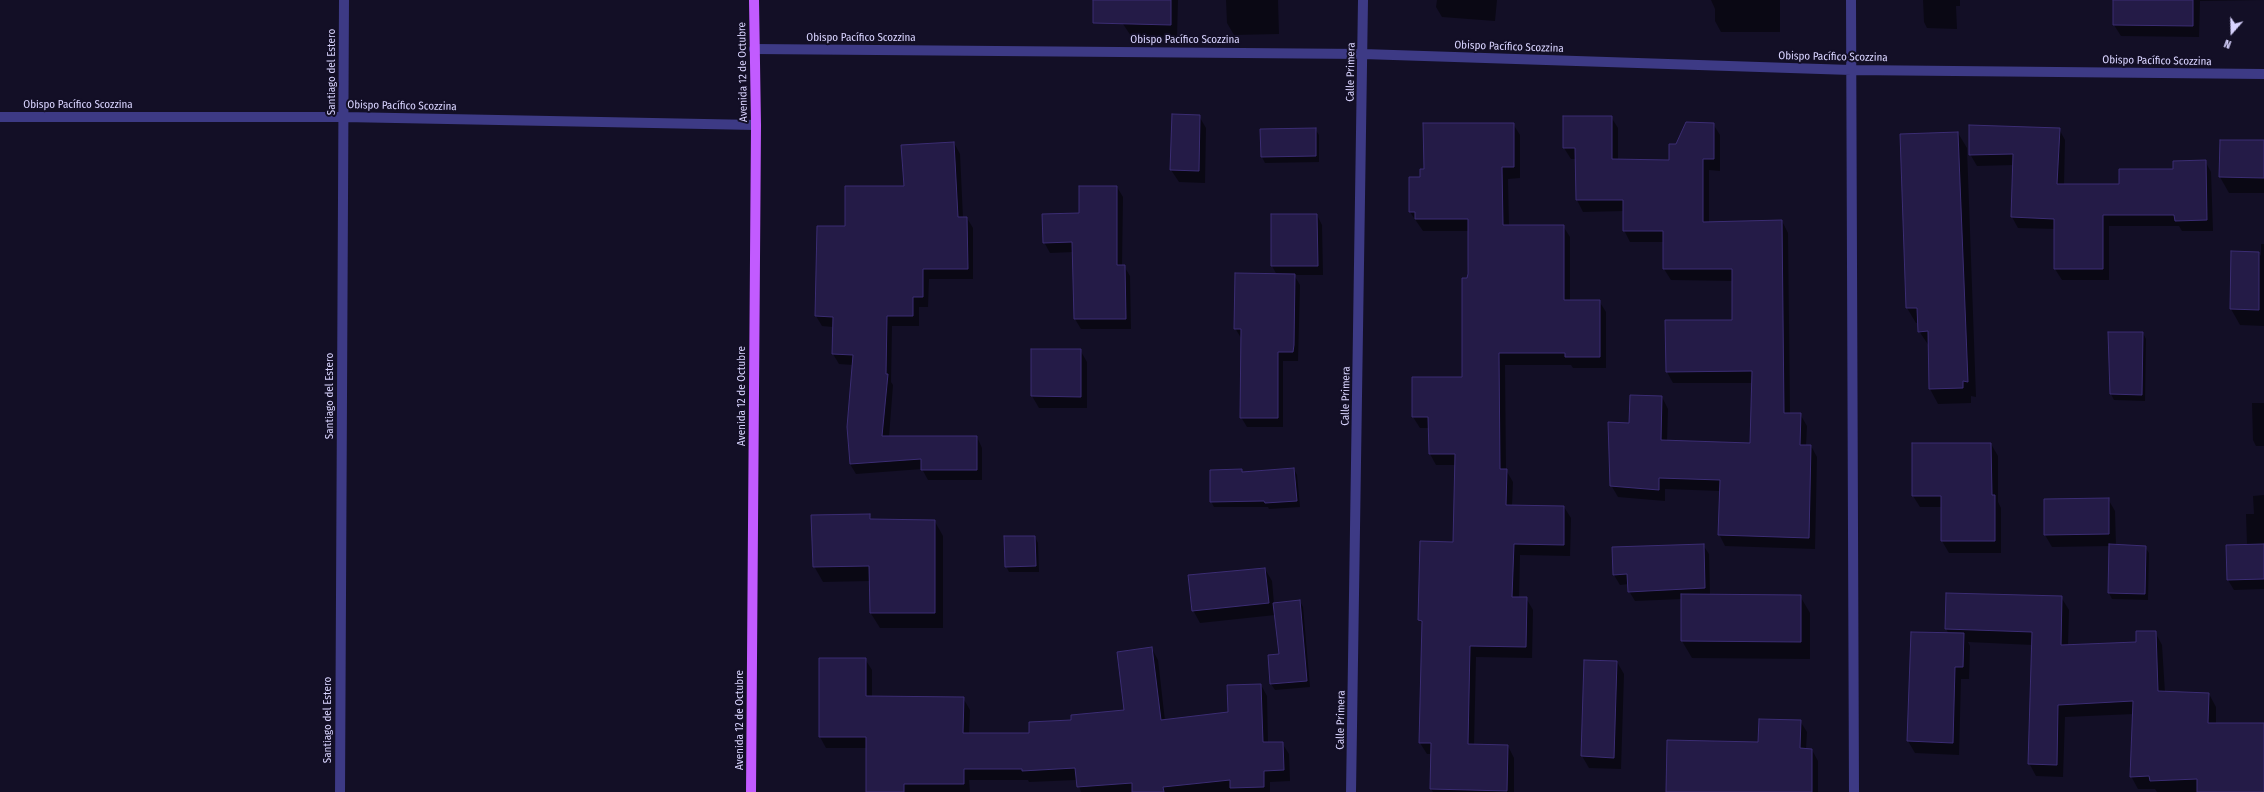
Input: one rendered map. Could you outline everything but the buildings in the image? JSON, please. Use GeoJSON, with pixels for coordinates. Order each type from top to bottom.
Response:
{"type":"FeatureCollection","features":[{"type":"Feature","properties":{"kind":"main road","name":"Avenida 12 de Octubre"},"geometry":{"type":"LineString","coordinates":[[751,792],[756,125],[754,0]]}},
{"type":"Feature","properties":{"kind":"street","name":"Santiago del Estero"},"geometry":{"type":"LineString","coordinates":[[340,792],[344,0]]}},
{"type":"Feature","properties":{"kind":"street","name":"Calle Primera"},"geometry":{"type":"LineString","coordinates":[[1351,792],[1363,0]]}},
{"type":"Feature","properties":{"kind":"street"},"geometry":{"type":"LineString","coordinates":[[1851,0],[1854,792]]}},
{"type":"Feature","properties":{"kind":"street","name":"Obispo Pacífico Scozzina"},"geometry":{"type":"LineString","coordinates":[[754,49],[1363,54],[1851,70],[2264,74]]}},
{"type":"Feature","properties":{"kind":"street","name":"Obispo Pacífico Scozzina"},"geometry":{"type":"LineString","coordinates":[[0,117],[344,117],[756,125]]}}]}
